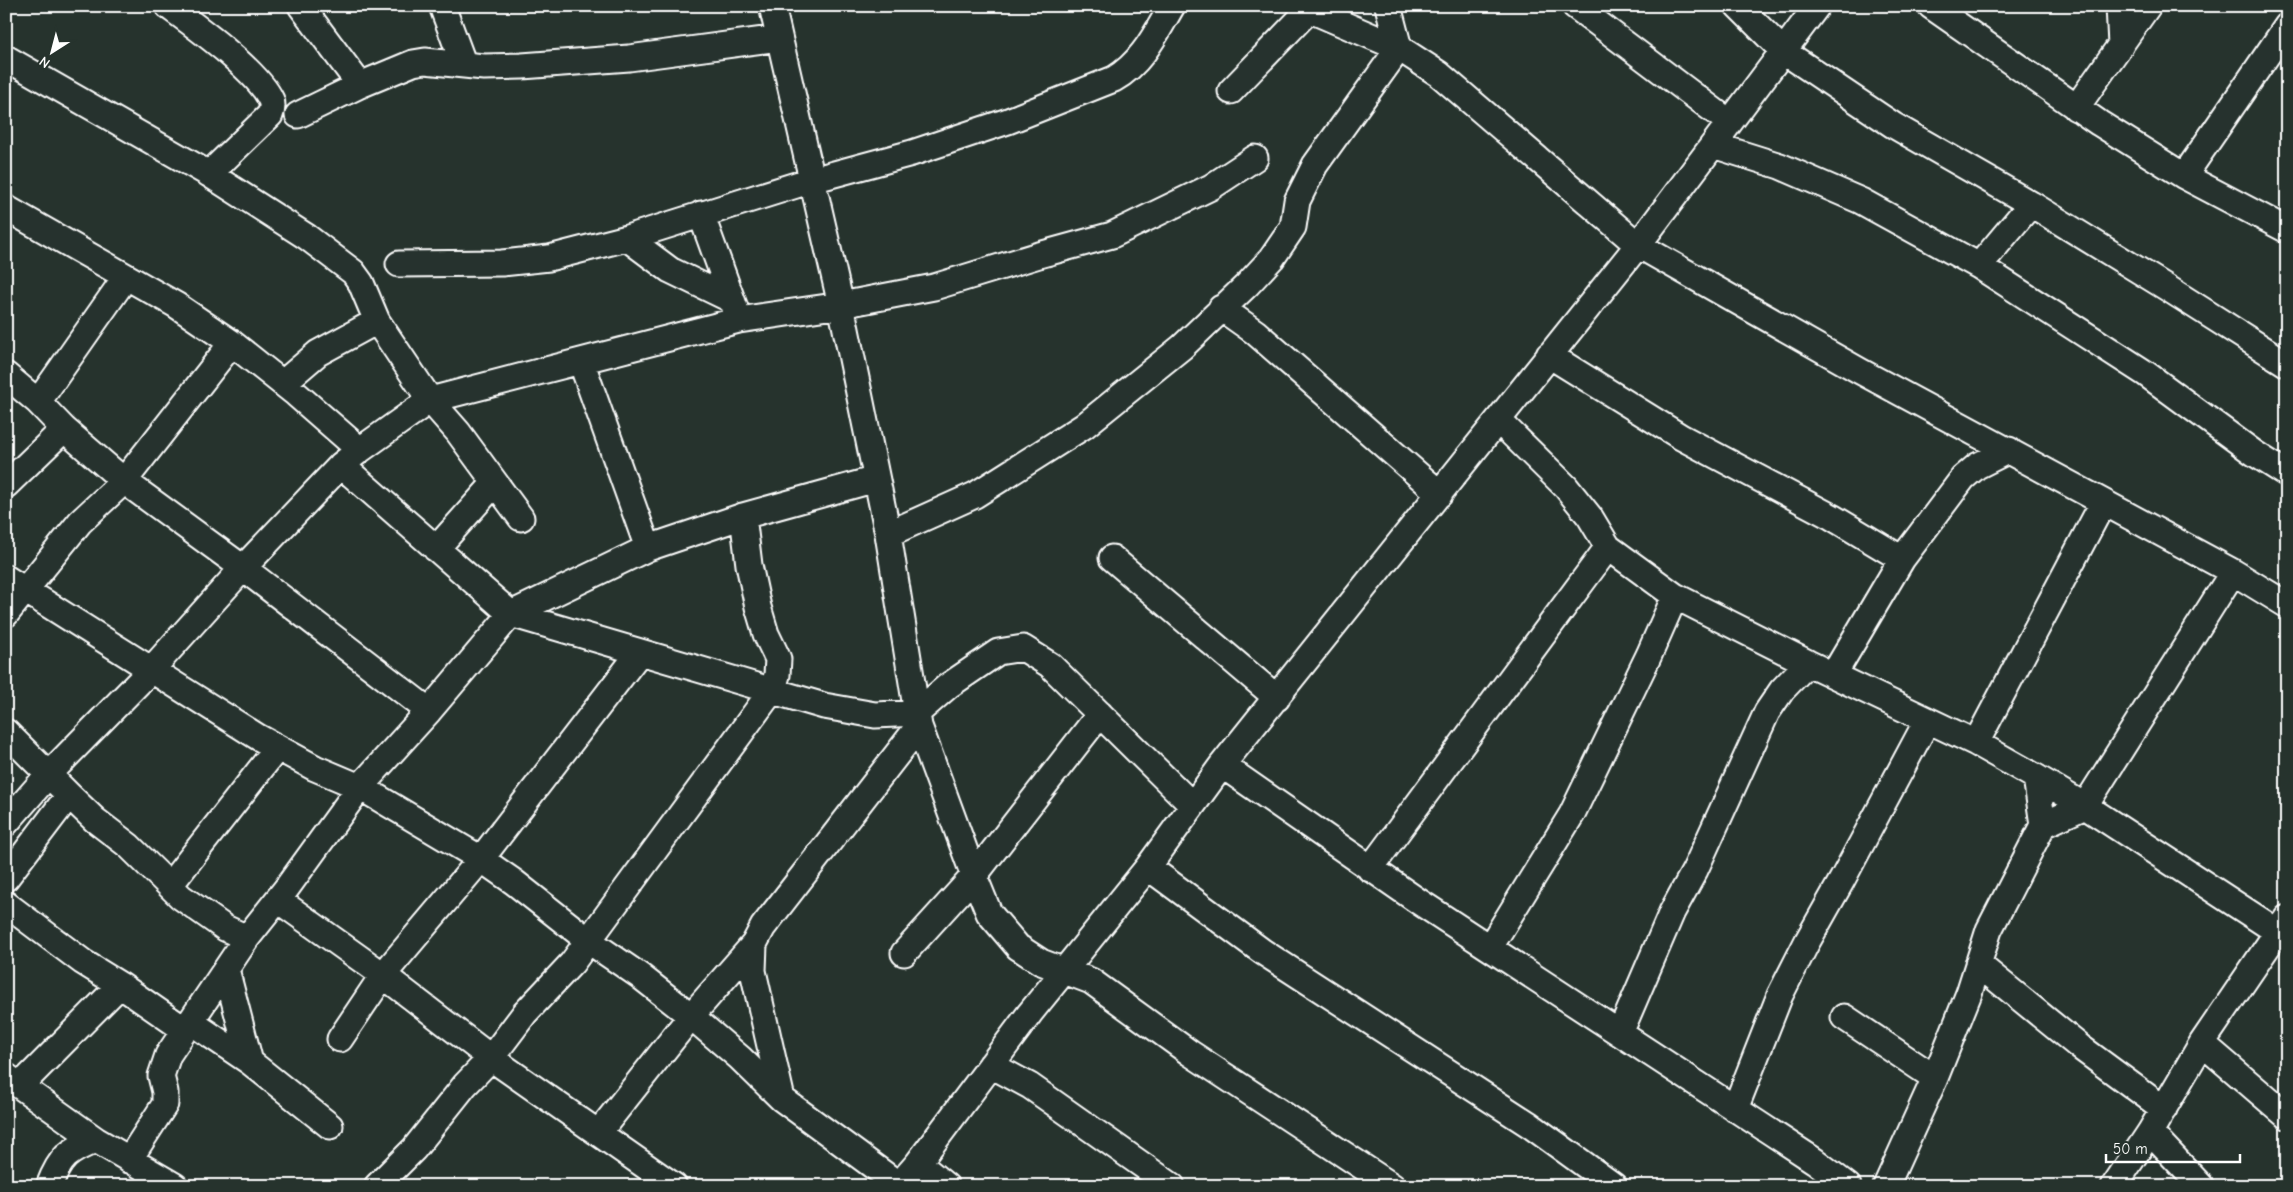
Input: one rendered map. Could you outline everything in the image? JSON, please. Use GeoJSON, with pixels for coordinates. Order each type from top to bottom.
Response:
{"type":"FeatureCollection","features":[{"type":"Feature","properties":{"kind":"street"},"geometry":{"type":"LineString","coordinates":[[168,6],[239,63],[264,89],[272,102],[270,115],[209,174]]}},
{"type":"Feature","properties":{"kind":"street"},"geometry":{"type":"LineString","coordinates":[[301,6],[360,85]]}},
{"type":"Feature","properties":{"kind":"street"},"geometry":{"type":"LineString","coordinates":[[442,6],[464,65]]}},
{"type":"Feature","properties":{"kind":"street"},"geometry":{"type":"LineString","coordinates":[[772,6],[841,305],[888,534],[918,720],[989,913],[1018,947],[1041,962],[1064,972],[1091,980],[1190,1053],[1392,1186]]}},
{"type":"Feature","properties":{"kind":"street"},"geometry":{"type":"LineString","coordinates":[[399,264],[502,263],[549,258],[628,238],[812,180],[912,153],[1008,121],[1114,79],[1127,72],[1135,64],[1172,6]]}},
{"type":"Feature","properties":{"kind":"street"},"geometry":{"type":"LineString","coordinates":[[1388,6],[1399,48]]}},
{"type":"Feature","properties":{"kind":"street"},"geometry":{"type":"LineString","coordinates":[[1575,6],[1730,122]]}},
{"type":"Feature","properties":{"kind":"street"},"geometry":{"type":"LineString","coordinates":[[1738,6],[1783,50],[1894,125],[2031,204],[2170,289],[2287,364]]}},
{"type":"Feature","properties":{"kind":"street"},"geometry":{"type":"LineString","coordinates":[[232,342],[188,402],[124,481],[80,522],[11,599],[150,671],[277,748],[360,787],[481,859],[514,882],[589,941],[640,976],[740,1058],[782,1099],[898,1185],[918,1163],[991,1065],[1148,867],[1222,765],[1638,245],[1816,6]]}},
{"type":"Feature","properties":{"kind":"street"},"geometry":{"type":"LineString","coordinates":[[1931,6],[2076,108],[2184,176],[2287,230]]}},
{"type":"Feature","properties":{"kind":"street"},"geometry":{"type":"LineString","coordinates":[[2119,6],[2121,45]]}},
{"type":"Feature","properties":{"kind":"street"},"geometry":{"type":"LineString","coordinates":[[2076,108],[2148,6]]}},
{"type":"Feature","properties":{"kind":"street"},"geometry":{"type":"LineString","coordinates":[[1231,91],[1305,8],[1399,48],[1439,74],[1638,245],[1860,372],[2009,450],[2233,572],[2287,605]]}},
{"type":"Feature","properties":{"kind":"street"},"geometry":{"type":"LineString","coordinates":[[2184,176],[2287,26]]}},
{"type":"Feature","properties":{"kind":"street"},"geometry":{"type":"LineString","coordinates":[[298,115],[360,85],[413,63],[441,62],[484,67],[522,66],[629,58],[779,38]]}},
{"type":"Feature","properties":{"kind":"street"},"geometry":{"type":"LineString","coordinates":[[888,534],[975,495],[1084,426],[1182,346],[1247,285],[1272,258],[1293,227],[1297,201],[1315,165],[1399,48]]}},
{"type":"Feature","properties":{"kind":"street"},"geometry":{"type":"LineString","coordinates":[[6,58],[209,174],[306,237],[353,272],[361,283],[377,321],[430,400],[458,432],[494,484],[521,518]]}},
{"type":"Feature","properties":{"kind":"street"},"geometry":{"type":"LineString","coordinates":[[1713,144],[1780,166],[1861,201],[1980,266],[2145,373],[2254,453],[2287,474]]}},
{"type":"Feature","properties":{"kind":"street"},"geometry":{"type":"LineString","coordinates":[[6,823],[49,774],[150,671],[243,568],[350,458],[430,400],[581,361],[736,310],[841,305],[934,287],[1112,235],[1211,187],[1255,158]]}},
{"type":"Feature","properties":{"kind":"street"},"geometry":{"type":"LineString","coordinates":[[1980,266],[2031,204]]}},
{"type":"Feature","properties":{"kind":"street"},"geometry":{"type":"LineString","coordinates":[[6,208],[176,306],[232,342],[282,383],[436,549],[511,614],[773,689],[824,706],[859,713],[918,720]]}},
{"type":"Feature","properties":{"kind":"street"},"geometry":{"type":"LineString","coordinates":[[702,214],[736,310]]}},
{"type":"Feature","properties":{"kind":"street"},"geometry":{"type":"LineString","coordinates":[[628,238],[670,270],[736,310]]}},
{"type":"Feature","properties":{"kind":"street"},"geometry":{"type":"LineString","coordinates":[[38,402],[125,278]]}},
{"type":"Feature","properties":{"kind":"street"},"geometry":{"type":"LineString","coordinates":[[1221,308],[1255,332],[1440,494]]}},
{"type":"Feature","properties":{"kind":"street"},"geometry":{"type":"LineString","coordinates":[[282,383],[318,353],[377,321]]}},
{"type":"Feature","properties":{"kind":"street"},"geometry":{"type":"LineString","coordinates":[[1549,355],[1681,437],[1832,517],[1902,559]]}},
{"type":"Feature","properties":{"kind":"street"},"geometry":{"type":"LineString","coordinates":[[581,361],[648,548]]}},
{"type":"Feature","properties":{"kind":"street"},"geometry":{"type":"LineString","coordinates":[[6,375],[124,481],[243,568],[429,711]]}},
{"type":"Feature","properties":{"kind":"street"},"geometry":{"type":"LineString","coordinates":[[1498,420],[1566,487],[1590,517],[1608,547],[1675,596],[1808,663],[1976,743],[2086,806],[2282,925],[2202,1042],[2150,1132],[2114,1186]]}},
{"type":"Feature","properties":{"kind":"street"},"geometry":{"type":"LineString","coordinates":[[6,484],[64,429]]}},
{"type":"Feature","properties":{"kind":"street"},"geometry":{"type":"LineString","coordinates":[[1834,674],[1902,559],[1963,478],[1977,466],[2009,450]]}},
{"type":"Feature","properties":{"kind":"street"},"geometry":{"type":"LineString","coordinates":[[130,1160],[165,1104],[161,1071],[168,1055],[247,938],[278,900],[360,787],[429,711],[511,614],[648,548],[743,516],[876,479]]}},
{"type":"Feature","properties":{"kind":"street"},"geometry":{"type":"LineString","coordinates":[[436,549],[494,484]]}},
{"type":"Feature","properties":{"kind":"street"},"geometry":{"type":"LineString","coordinates":[[1976,743],[2103,502]]}},
{"type":"Feature","properties":{"kind":"street"},"geometry":{"type":"LineString","coordinates":[[377,1186],[414,1149],[465,1085],[491,1058],[525,1013],[551,988],[589,941],[773,689],[777,675],[778,659],[766,634],[758,607],[749,566],[743,516]]}},
{"type":"Feature","properties":{"kind":"street"},"geometry":{"type":"LineString","coordinates":[[1370,869],[1608,547]]}},
{"type":"Feature","properties":{"kind":"street"},"geometry":{"type":"LineString","coordinates":[[1112,558],[1277,698]]}},
{"type":"Feature","properties":{"kind":"street"},"geometry":{"type":"LineString","coordinates":[[2043,825],[2086,806],[2233,572]]}},
{"type":"Feature","properties":{"kind":"street"},"geometry":{"type":"LineString","coordinates":[[1490,947],[1572,814],[1649,656],[1675,596]]}},
{"type":"Feature","properties":{"kind":"street"},"geometry":{"type":"LineString","coordinates":[[599,1132],[691,1016],[754,944],[763,927],[918,720],[948,686],[998,652],[1023,648],[1050,665],[1192,805]]}},
{"type":"Feature","properties":{"kind":"street"},"geometry":{"type":"LineString","coordinates":[[340,1039],[383,975],[481,859],[640,652]]}},
{"type":"Feature","properties":{"kind":"street"},"geometry":{"type":"LineString","coordinates":[[1620,1033],[1668,920],[1695,870],[1767,712],[1782,690],[1808,663]]}},
{"type":"Feature","properties":{"kind":"street"},"geometry":{"type":"LineString","coordinates":[[904,952],[974,876],[1100,714]]}},
{"type":"Feature","properties":{"kind":"street"},"geometry":{"type":"LineString","coordinates":[[1735,1109],[1780,995],[1927,720]]}},
{"type":"Feature","properties":{"kind":"street"},"geometry":{"type":"LineString","coordinates":[[6,732],[95,820],[128,846],[170,885],[181,898],[225,928],[247,938]]}},
{"type":"Feature","properties":{"kind":"street"},"geometry":{"type":"LineString","coordinates":[[170,885],[277,748]]}},
{"type":"Feature","properties":{"kind":"street"},"geometry":{"type":"LineString","coordinates":[[1222,765],[1370,869],[1815,1161],[1848,1186]]}},
{"type":"Feature","properties":{"kind":"street"},"geometry":{"type":"LineString","coordinates":[[1886,1186],[1935,1078],[1969,993],[1989,930],[2043,825],[2036,777]]}},
{"type":"Feature","properties":{"kind":"street"},"geometry":{"type":"LineString","coordinates":[[6,878],[69,795]]}},
{"type":"Feature","properties":{"kind":"street"},"geometry":{"type":"LineString","coordinates":[[1148,867],[1263,952],[1530,1125],[1614,1186]]}},
{"type":"Feature","properties":{"kind":"street"},"geometry":{"type":"LineString","coordinates":[[278,900],[383,975],[491,1058],[674,1186]]}},
{"type":"Feature","properties":{"kind":"street"},"geometry":{"type":"LineString","coordinates":[[6,904],[83,962],[250,1062],[330,1126]]}},
{"type":"Feature","properties":{"kind":"street"},"geometry":{"type":"LineString","coordinates":[[754,944],[753,970],[782,1099]]}},
{"type":"Feature","properties":{"kind":"street"},"geometry":{"type":"LineString","coordinates":[[1978,964],[2080,1047],[2164,1109]]}},
{"type":"Feature","properties":{"kind":"street"},"geometry":{"type":"LineString","coordinates":[[226,969],[250,1062]]}},
{"type":"Feature","properties":{"kind":"street"},"geometry":{"type":"LineString","coordinates":[[120,985],[13,1081],[96,1140],[174,1186]]}},
{"type":"Feature","properties":{"kind":"street"},"geometry":{"type":"LineString","coordinates":[[1844,1017],[1935,1078]]}},
{"type":"Feature","properties":{"kind":"street"},"geometry":{"type":"LineString","coordinates":[[2202,1042],[2287,1116]]}},
{"type":"Feature","properties":{"kind":"street"},"geometry":{"type":"LineString","coordinates":[[991,1065],[1038,1091],[1172,1186]]}},
{"type":"Feature","properties":{"kind":"street"},"geometry":{"type":"LineString","coordinates":[[2150,1132],[2201,1186]]}},
{"type":"Feature","properties":{"kind":"street"},"geometry":{"type":"LineString","coordinates":[[48,1186],[55,1169],[68,1154],[96,1140]]}},
{"type":"Feature","properties":{"kind":"street"},"geometry":{"type":"LineString","coordinates":[[918,1163],[946,1186]]}}]}
